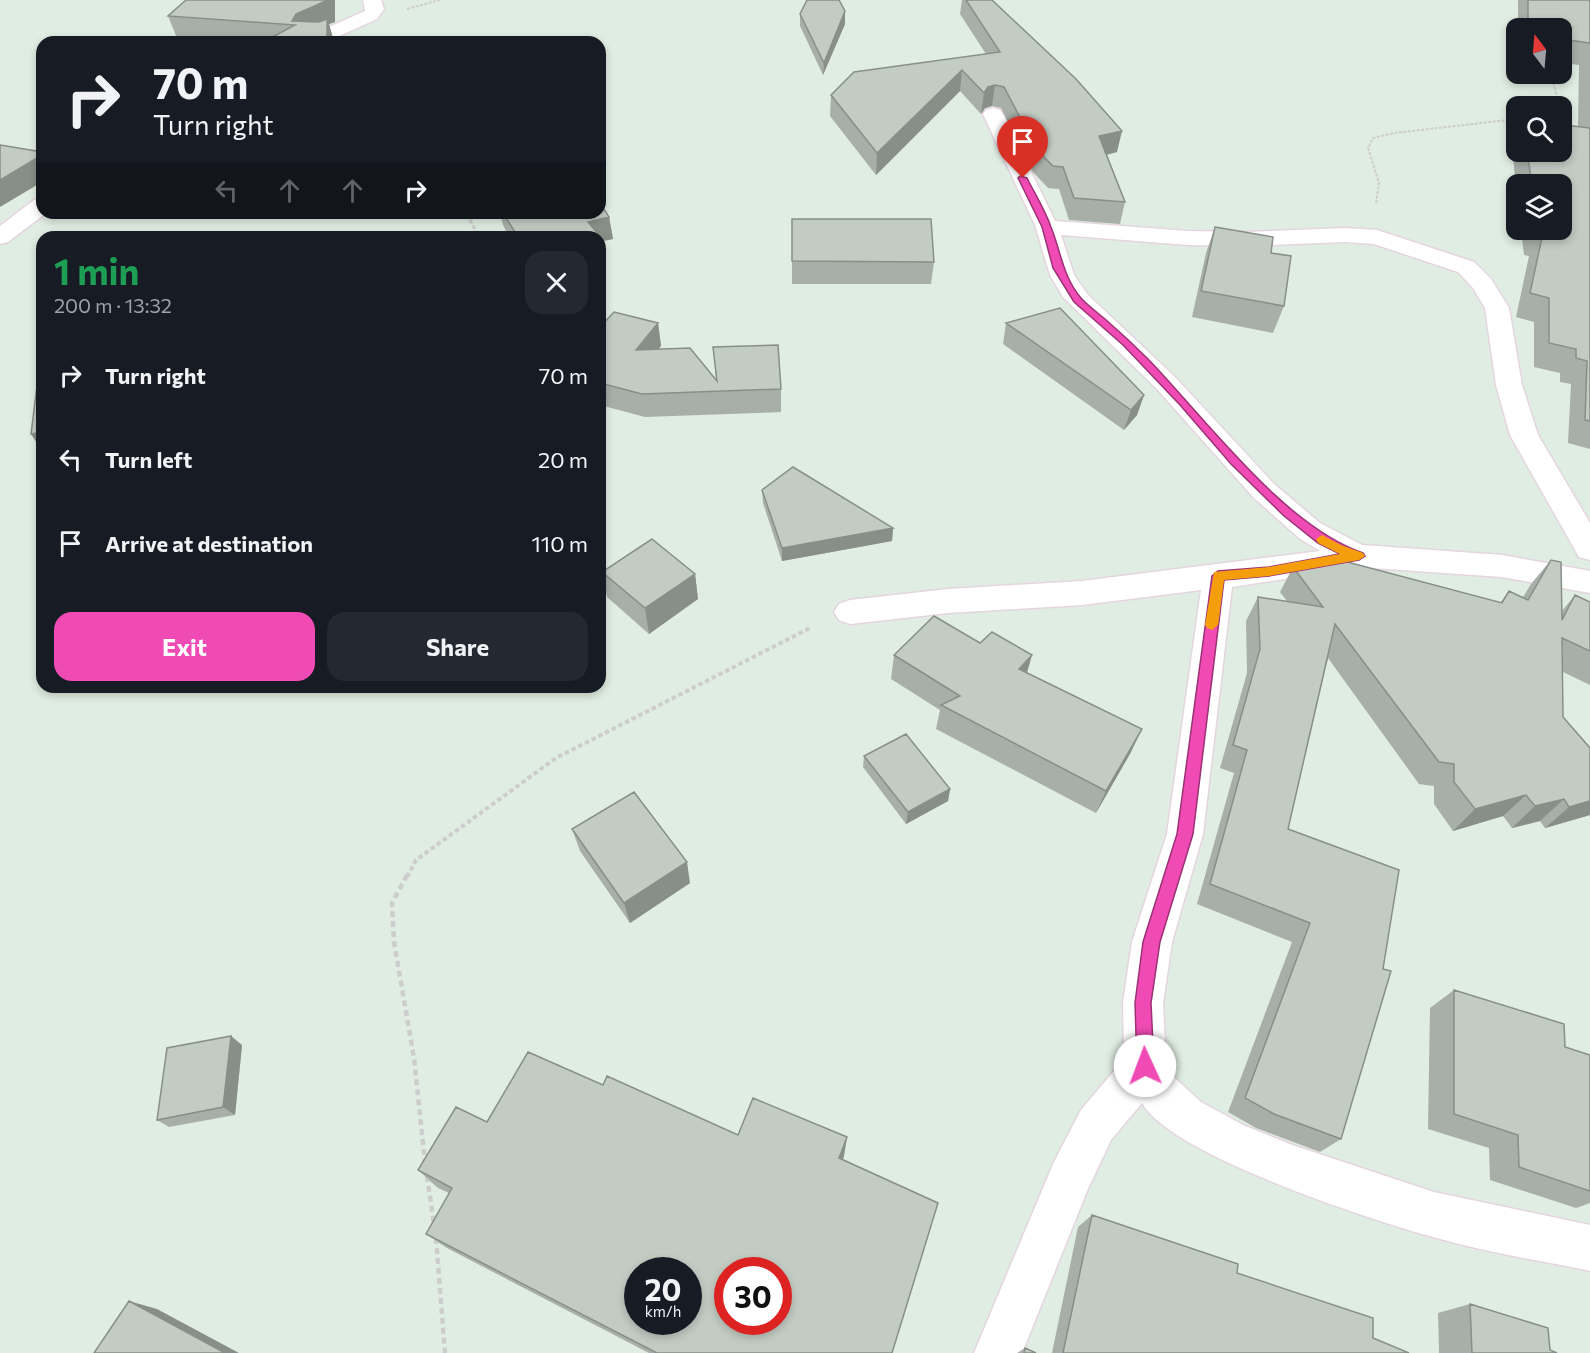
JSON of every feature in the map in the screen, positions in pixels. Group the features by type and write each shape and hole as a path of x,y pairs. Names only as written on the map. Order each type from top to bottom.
{"street":[{"path":"324,36 371,15 375,9 372,0"},
{"path":"993,114 1047,227 1058,268 1077,300 1126,343 1184,403 1235,461 1289,513 1329,544 1359,556"},
{"path":"0,237 36,210"},
{"path":"1047,227 1211,238 1345,235 1377,237 1423,250 1466,267 1483,284 1497,308 1509,385 1524,435 1590,549"},
{"path":"850,612 948,601 1082,593 1269,571 1359,556 1502,566 1590,582"},
{"path":"1218,576 1185,834 1152,942 1143,1003 1145,1066 1160,1093 1186,1117 1228,1140 1293,1168 1434,1215 1590,1248"},
{"path":"998,1353 1070,1178 1096,1125 1145,1066"}],"path":[{"path":"1345,235 1370,216 1378,199 1378,178 1368,148 1372,138 1394,133 1506,120"},
{"path":"445,1353 436,1238 414,1058 394,942 392,903 416,860 556,758 798,633 850,612"}],"building":[{"path":"186,0 328,0 296,14 292,21 319,22 327,19 327,36 274,36 295,25 168,16"},
{"path":"807,0 839,0 845,11 824,63 800,14"},
{"path":"966,0 992,0 1076,79 1122,131 1099,136 1125,202 1074,198 1063,167 1053,166 1037,150 1004,87 995,85 988,87 984,93 962,70 877,153 831,95 854,72 1000,52"},
{"path":"1528,0 1590,0 1590,43 1572,40 1572,18 1528,18"},
{"path":"1572,126 1590,128 1590,421 1585,420 1587,361 1576,358 1576,349 1549,343 1549,298 1530,293 1541,240 1572,240 1572,174 1530,174 1529,162 1572,162"},
{"path":"0,145 36,151 36,159 0,180"},
{"path":"507,219 601,219 588,222 596,231 514,231"},
{"path":"792,219 931,219 934,262 792,261"},
{"path":"1215,227 1273,237 1271,253 1291,256 1284,306 1201,291"},
{"path":"1060,308 1144,395 1131,410 1006,323"},
{"path":"614,312 658,323 636,350 690,348 717,381 713,347 778,345 781,389 642,394 606,385 606,321"},
{"path":"36,394 36,433 31,434"},
{"path":"793,467 893,528 782,548 762,490"},
{"path":"652,539 695,574 645,608 606,575 606,569"},
{"path":"1336,559 1502,603 1509,591 1528,600 1551,560 1561,562 1562,620 1575,595 1590,602 1590,651 1562,638 1563,717 1590,748 1590,801 1569,807 1564,799 1535,806 1526,795 1475,809 1454,782 1454,764 1439,762 1335,624 1288,829 1399,870 1383,969 1391,971 1341,1139 1274,1114 1245,1098 1310,923 1210,884 1247,750 1233,745 1260,649 1258,597 1323,607 1293,567"},
{"path":"934,616 980,643 992,632 1032,655 1019,669 1142,729 1106,791 941,705 960,696 894,655"},
{"path":"906,734 950,789 908,812 864,756"},
{"path":"634,792 687,862 624,903 572,829"},
{"path":"1454,990 1564,1024 1565,1047 1590,1055 1590,1191 1519,1167 1518,1135 1454,1114"},
{"path":"231,1036 223,1107 157,1120 167,1048"},
{"path":"528,1052 603,1085 607,1076 738,1135 753,1098 847,1137 839,1158 938,1203 892,1353 657,1353 426,1234 452,1188 418,1170 456,1107 487,1122"},
{"path":"1092,1215 1238,1264 1237,1273 1373,1318 1373,1338 1409,1353 1063,1353"},
{"path":"129,1301 225,1353 94,1353"},
{"path":"1470,1304 1548,1328 1550,1350 1557,1353 1472,1353"},
{"path":"1025,1348 1036,1353 1024,1353"}],"slow traffic":[{"path":"1212,625 1218,576 1269,571 1359,556 1337,548 1322,539"}],"route":[{"path":"1023,178 1047,227 1058,268 1077,300 1126,343 1184,403 1235,461 1289,513 1322,540 1359,556 1269,571 1218,576 1185,834 1152,942 1143,1003 1145,1066"}]}
